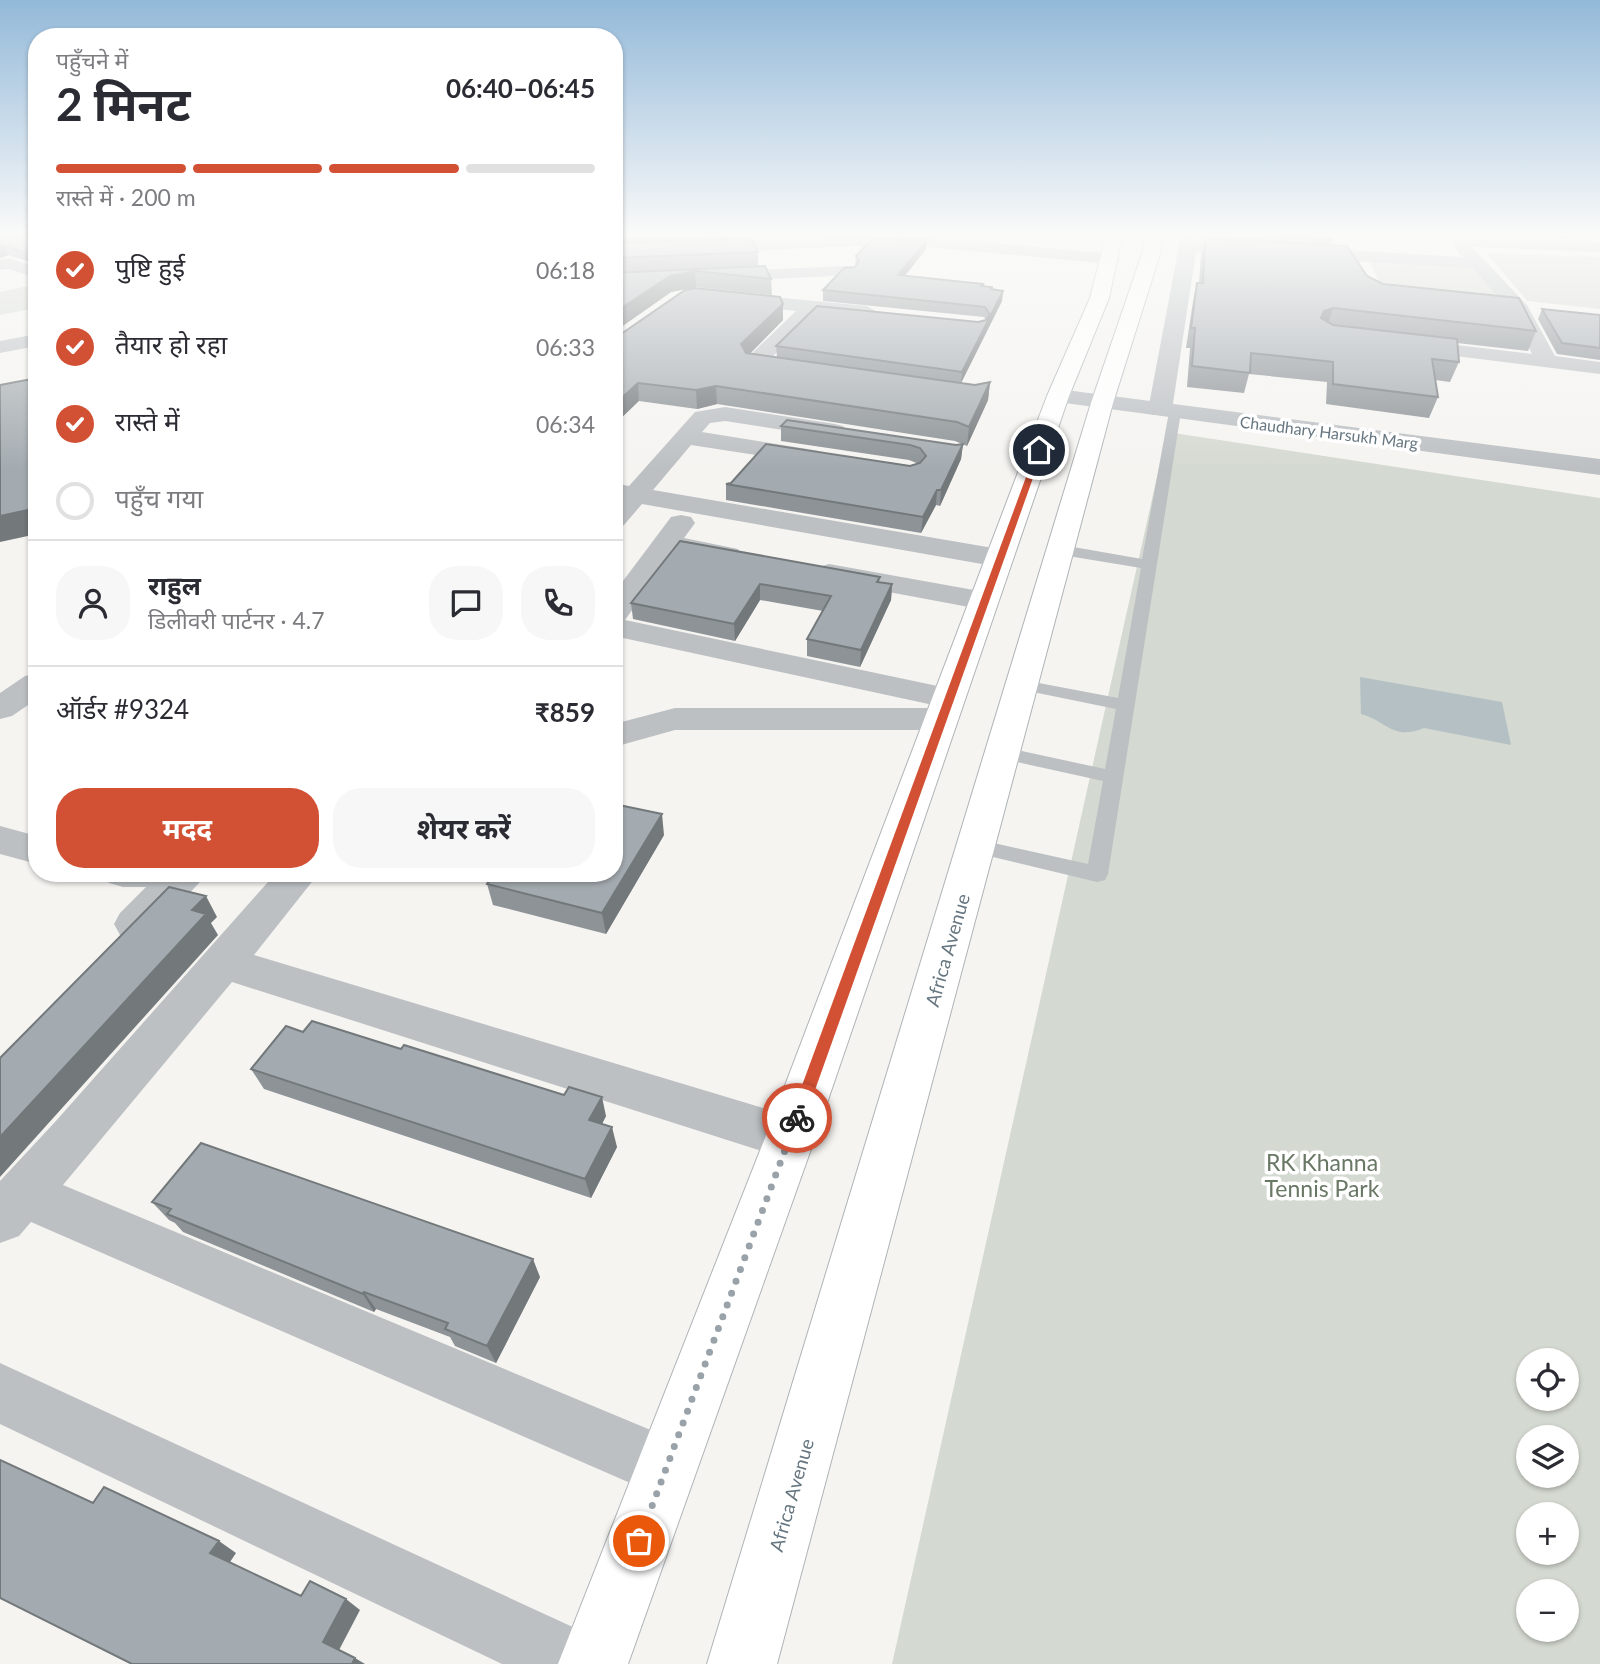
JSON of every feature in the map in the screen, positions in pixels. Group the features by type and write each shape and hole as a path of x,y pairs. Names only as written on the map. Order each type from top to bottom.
{"main road":[{"path":"593,1664 790,1138 1090,314"},
{"name":"Africa Avenue","path":"742,1664 1104,396 1131,314"},
{"path":"1031,472 1020,453 1044,385 1057,355 1068,346 1080,343"}],"street":[{"path":"804,314 755,361 757,365 812,373"},
{"path":"1165,407 1171,314"},
{"path":"1522,314 1547,362"},
{"path":"0,331 28,326"},
{"path":"0,347 28,342"},
{"path":"773,342 801,346"},
{"path":"1390,343 1600,368"},
{"name":"Chaudhary Harsukh Marg","path":"1060,391 1600,467"},
{"name":"Chaudhary Harsukh Marg","path":"1165,407 1600,454"},
{"path":"625,493 703,417 717,414 859,435"},
{"path":"685,437 843,461"},
{"path":"625,493 999,558"},
{"path":"623,602 693,505"},
{"path":"667,543 760,560"},
{"path":"799,568 985,601"},
{"path":"623,629 944,709"},
{"path":"623,733 675,719 944,709"},
{"path":"0,839 28,847"},
{"path":"107,952 176,882"},
{"path":"291,882 12,1205 667,1468"},
{"path":"223,962 790,1138"},
{"path":"0,1394 577,1664"}],"lane":[{"path":"976,846 1097,874 1149,565 1165,407"},
{"path":"1062,550 1149,565"},
{"path":"1023,685 1125,705"},
{"path":"1003,753 1113,777"}],"green space":[{"name":"RK Khanna Tennis Park","path":"1167,432 1600,498 1600,1664 892,1664"}],"shaded area":[{"path":"1360,677 1502,702 1511,745 1424,728 1397,731 1361,714"}],"building":[{"path":"651,314 773,314 741,344 746,353 975,385 990,382 969,427 957,422 716,386 696,390 638,383 623,397 623,333"},
{"path":"809,314 894,314 978,322 986,320 990,315 962,372 776,346"},
{"path":"1193,314 1323,314 1321,318 1333,325 1457,339 1459,362 1432,359 1438,397 1333,384 1333,362 1251,353 1250,373 1192,366 1195,328 1191,328"},
{"path":"1383,314 1527,314 1536,331"},
{"path":"1545,314 1600,315 1600,348 1562,343"},
{"path":"28,380 28,510 0,516 0,385"},
{"path":"787,420 963,444 941,490 937,490 923,517 726,484 731,483 766,444 910,466 920,463 926,456 920,448 910,445 781,426"},
{"path":"680,541 880,577 877,582 892,584 861,650 807,639 831,596 760,584 734,624 631,603"},
{"path":"623,806 662,814 623,878"},
{"path":"488,882 621,882 602,913 487,884"},
{"path":"169,887 206,896 192,910 206,914 0,1137 0,1058"},
{"path":"312,1021 401,1049 404,1045 564,1095 569,1087 602,1097 589,1120 612,1127 585,1179 251,1069 286,1026 303,1032"},
{"path":"201,1143 533,1259 487,1346 445,1329 448,1323 364,1292 363,1294 167,1214 171,1209 152,1202"},
{"path":"0,1460 93,1503 104,1487 219,1541 210,1553 301,1596 310,1581 346,1599 323,1642 355,1658 352,1664 132,1664 0,1598"}],"way so far":[{"path":"639,1541 797,1118"}],"route":[{"path":"797,1118 1039,450"}]}
